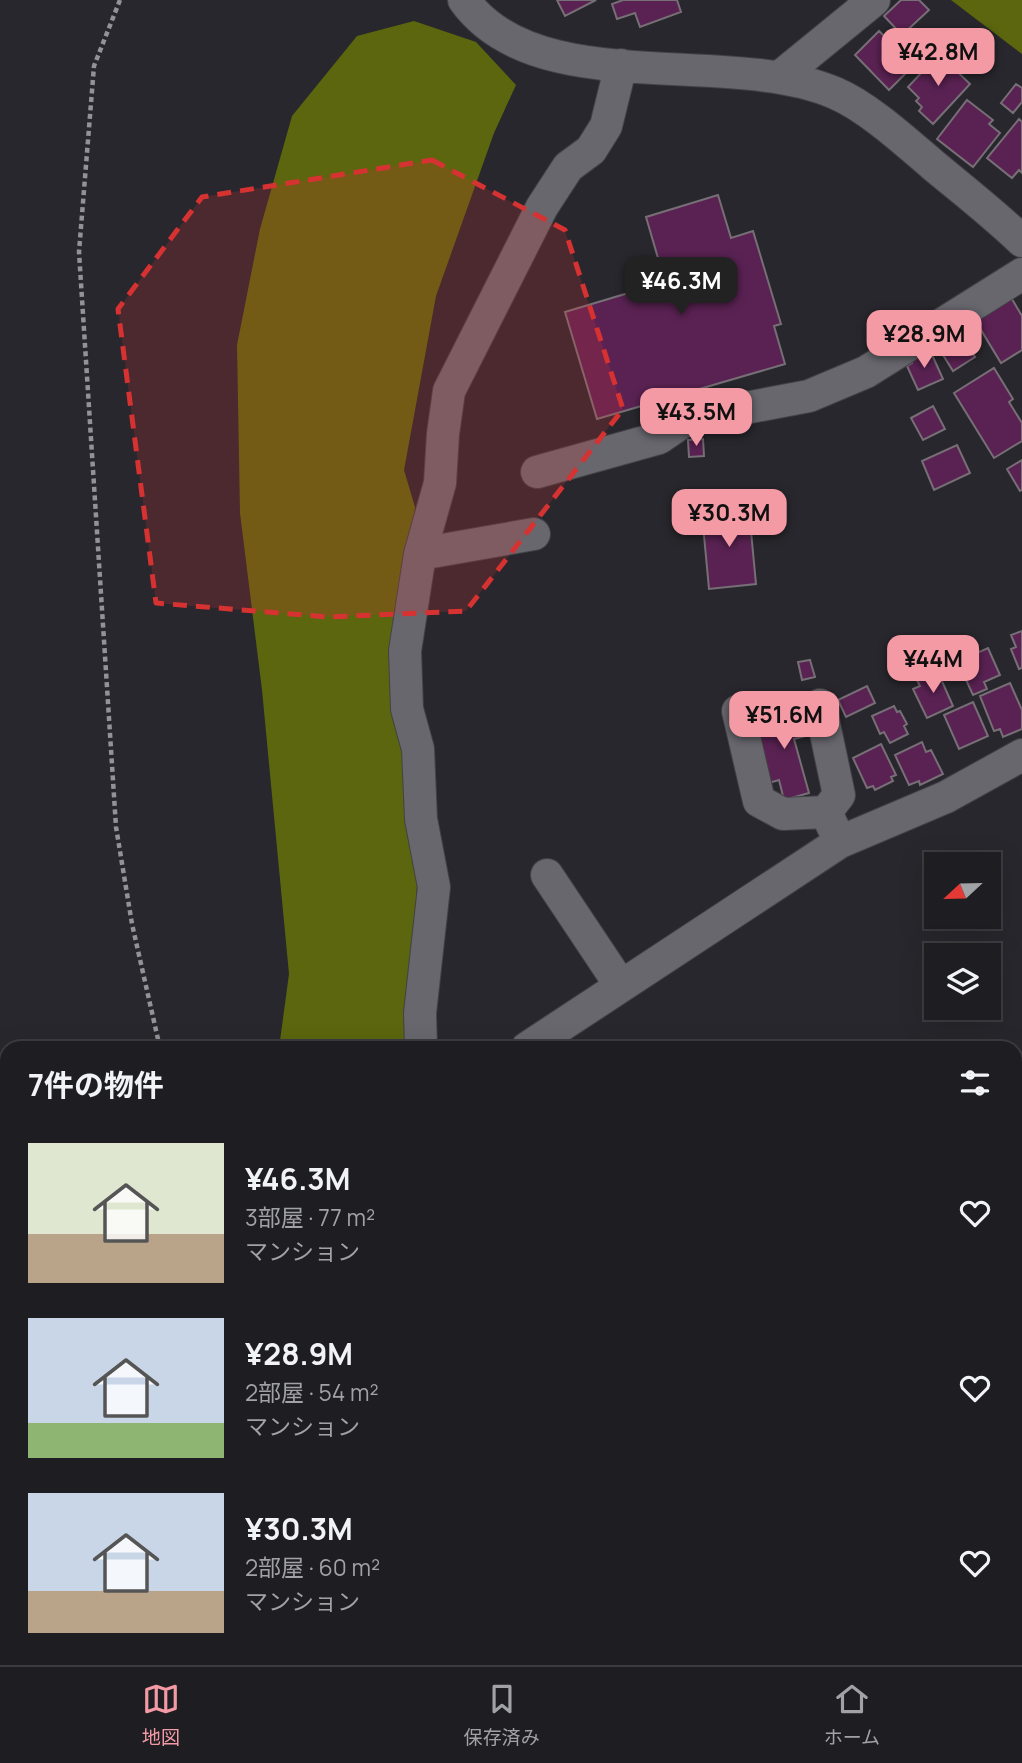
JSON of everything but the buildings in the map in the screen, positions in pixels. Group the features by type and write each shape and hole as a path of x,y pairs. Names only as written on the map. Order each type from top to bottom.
{"street":[{"path":"464,0 472,11 505,36 532,50 558,57 621,65 781,76 836,93 887,126 1022,241"},
{"path":"781,76 874,0"},
{"path":"421,1041 420,1013 434,887 421,819 418,749 407,709 405,651 420,554 440,483 449,391 542,207 568,167 591,150 606,126 621,65"},
{"path":"537,472 659,438 687,419 809,396 866,372 1022,274"},
{"path":"420,554 534,534"},
{"path":"738,711 759,801 783,814 826,812 839,795 820,705"},
{"path":"538,1041 840,842 946,797 1022,755"},
{"path":"826,812 840,842"},
{"path":"547,875 621,986"}],"path":[{"path":"120,0 94,66 79,252 116,827 132,924 158,1041"}],"highlighted area":[{"path":"432,160 565,230 623,409 466,611 328,617 156,603 118,309 202,197"}],"green space":[{"path":"951,0 1022,0 1022,54"},
{"path":"414,21 476,42 516,85 494,133 436,296 404,470 415,507 394,673 418,873 409,1041 280,1041 289,974 262,690 240,513 237,345 260,229 292,116 357,36"}]}
